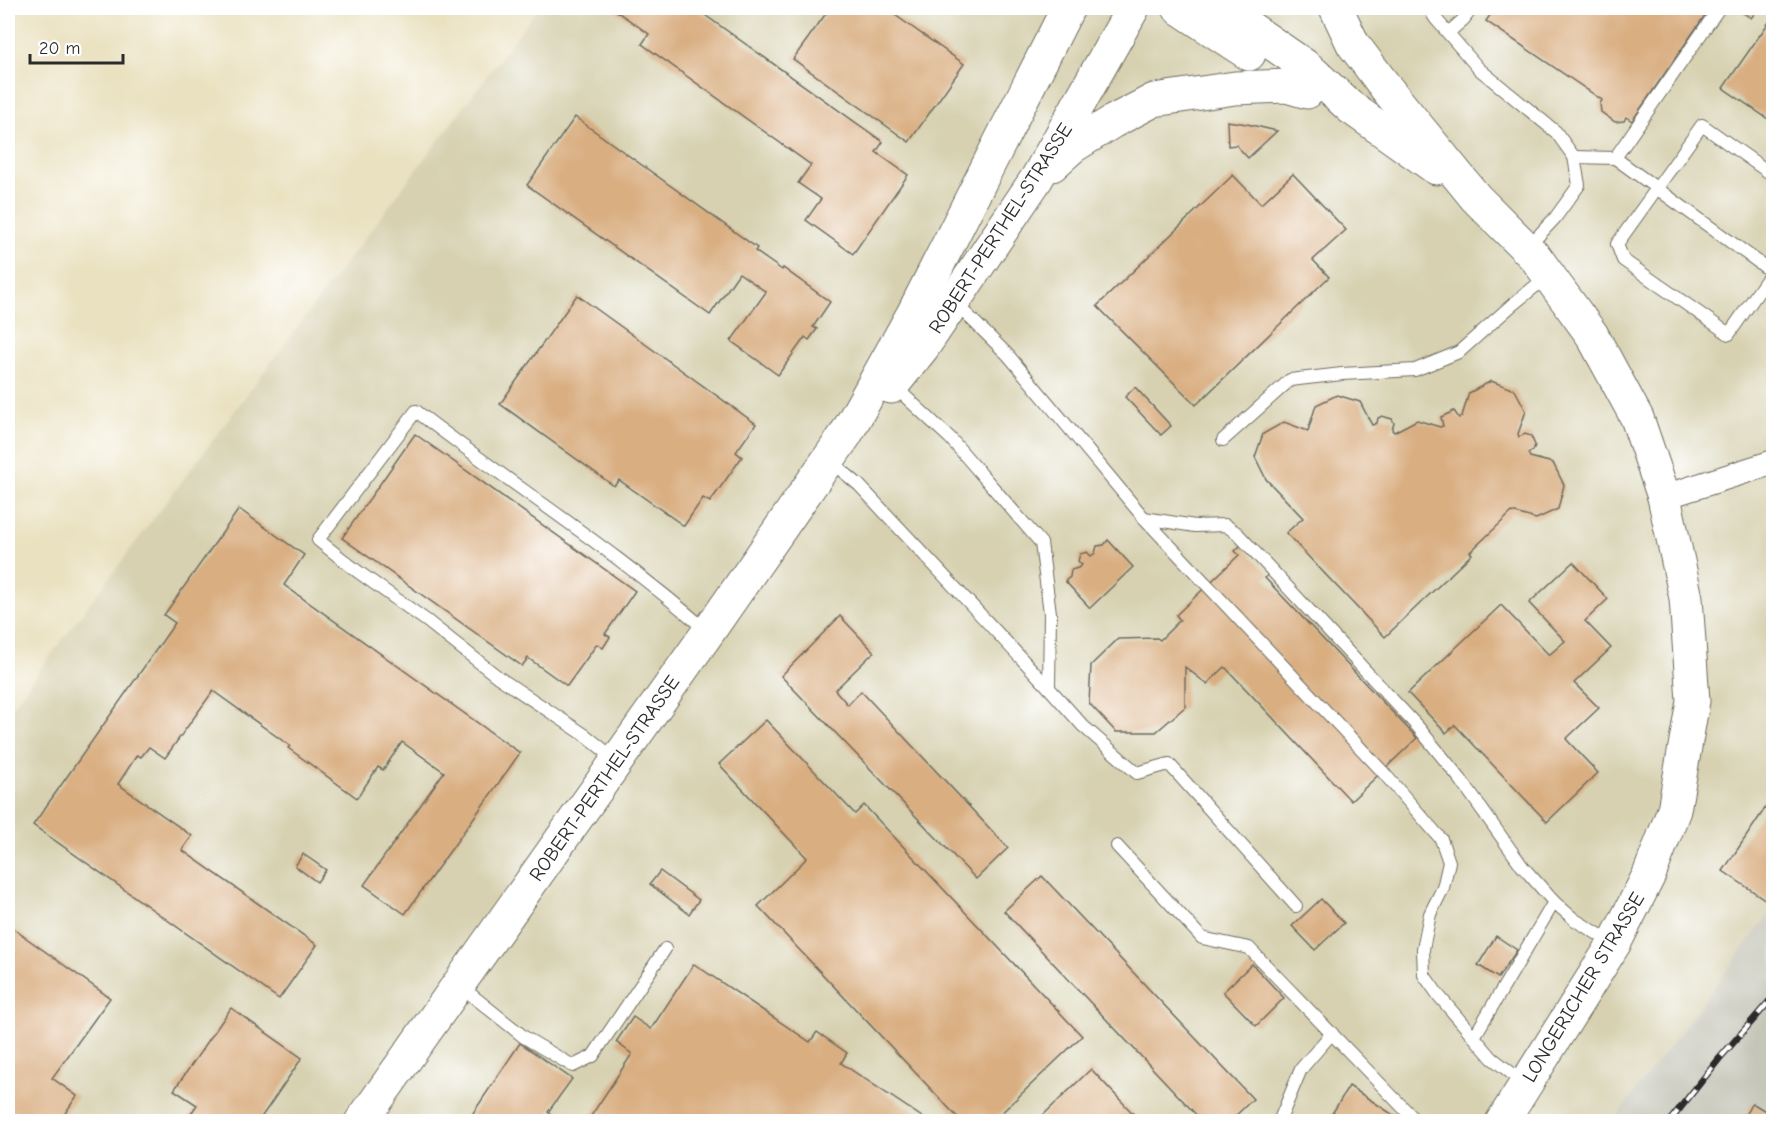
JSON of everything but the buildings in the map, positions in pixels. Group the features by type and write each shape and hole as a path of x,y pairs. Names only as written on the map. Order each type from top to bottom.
{"street":[{"path":"1062,18 1082,8"},
{"name":"ROBERT-PERTHEL-STRASSE","path":"838,447 923,347 1037,178 1133,8"},
{"name":"LONGERICHER STRASSE","path":"1179,8 1307,92"},
{"name":"LONGERICHER STRASSE","path":"1221,8 1308,68 1350,108 1418,154 1476,198"},
{"name":"LONGERICHER STRASSE","path":"1336,8 1353,44 1387,89 1476,198 1527,248 1592,335 1637,418 1664,498 1686,598 1693,701 1674,810 1649,875 1614,944 1502,1122"},
{"name":"ROBERT-PERTHEL-STRASSE","path":"361,1122 838,447 914,312 1062,18"},
{"name":"LONGERICHER STRASSE","path":"1037,178 1072,147 1154,100 1235,88 1286,86 1350,108"},
{"path":"1664,498 1773,462"}],"lane":[{"path":"1429,8 1479,69 1556,132 1574,157 1579,185 1555,218 1527,248"},
{"path":"1448,33 1464,19 1472,8"},
{"path":"1615,158 1719,8"},
{"path":"1574,157 1615,158 1657,188 1773,271 1729,334 1623,260 1617,244 1657,188 1702,125 1773,176"},
{"path":"1223,440 1290,380 1415,370 1459,352 1549,275"},
{"path":"954,301 1008,355 1144,518 1383,771 1441,839 1449,862 1443,888 1430,914 1423,949 1424,975 1492,1058 1526,1084"},
{"path":"893,385 950,438 1041,543 1050,613 1049,688"},
{"path":"617,761 585,735 498,677 427,621 357,572 318,540 416,411 644,578 709,632"},
{"path":"838,447 859,485 1083,726 1137,773 1169,764 1296,906"},
{"path":"1144,518 1195,526 1225,525 1237,533 1418,727 1461,780 1522,866 1554,902 1575,920 1614,944"},
{"path":"1117,846 1202,938 1249,948 1417,1122"},
{"path":"1474,1036 1554,902"},
{"path":"458,984 524,1037 573,1066 593,1056 665,949"},
{"path":"1279,1122 1301,1068 1332,1033"}],"shaded area":[{"path":"538,8 1773,8 1773,909 1613,1121 8,1121 8,712"},
{"path":"1773,909 1773,1121 1613,1121"}],"railway":[{"path":"1669,1122 1719,1059 1774,996"}]}
